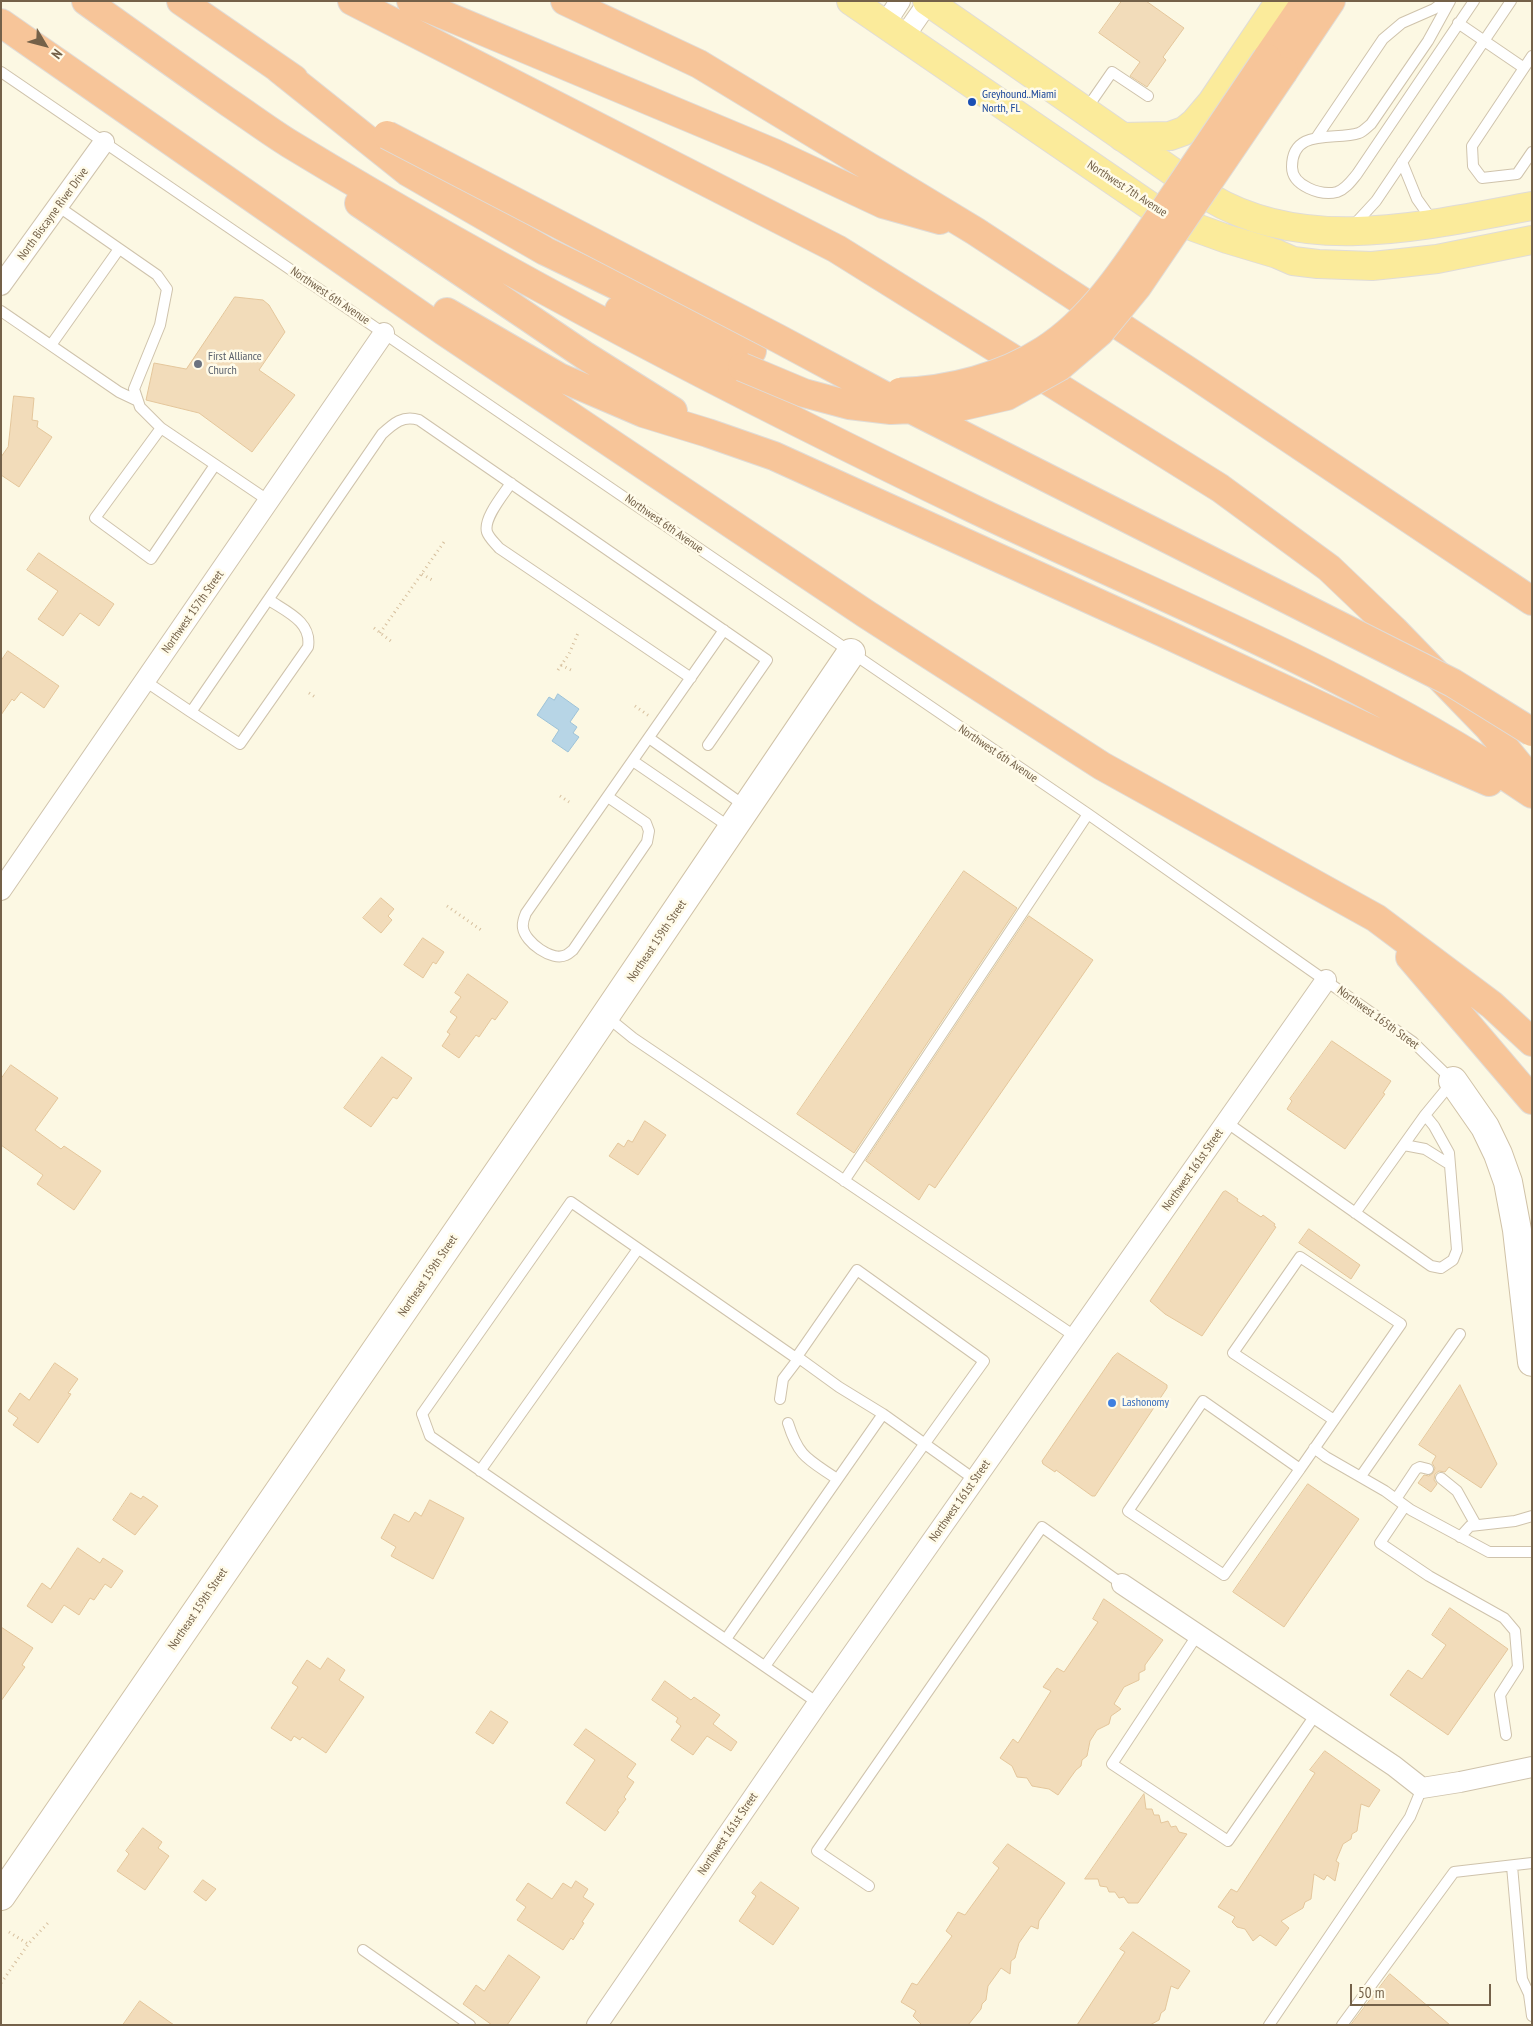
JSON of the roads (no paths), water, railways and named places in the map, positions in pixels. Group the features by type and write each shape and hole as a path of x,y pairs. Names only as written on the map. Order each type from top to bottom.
{"highway":[{"path":"68,1 273,146 584,355 708,433"},
{"path":"86,1 287,142 420,220 742,369 846,394 944,388 999,373 1044,350 1084,318 1124,268 1276,65 1331,1"},
{"path":"180,1 279,69 387,135 898,403 1453,683 1532,732"},
{"path":"352,1 837,249 1220,488 1329,568 1394,630 1488,727 1532,781"},
{"path":"412,1 774,153 884,204 975,231"},
{"path":"565,1 699,64 975,231 1532,601"},
{"path":"1276,65 1306,1"},
{"path":"1,23 453,337 866,614 1102,766 1376,918 1492,1005 1532,1042"},
{"path":"279,69 408,172 545,251 979,511 1336,678 1417,722 1532,794"},
{"path":"115,102 150,113 317,230 467,325 559,377 643,413 708,433 792,465 1164,632 1411,748 1532,800"},
{"path":"1376,918 1532,1100"}],"main road":[{"name":"Northwest 7th Avenue","path":"851,1 1156,210 1191,226 1227,239 1277,254 1293,262 1345,266 1372,266 1428,260 1532,240"},
{"path":"1122,137 1170,136 1184,131 1195,122 1212,102 1280,1"},
{"path":"928,2 1224,206 1263,221 1311,230 1387,230 1434,223 1529,204"},
{"path":"1227,239 1238,232 1316,250 1328,247 1338,241 1348,231"}],"street":[{"path":"894,31 900,1"},
{"path":"894,31 928,2"},
{"name":"North Biscayne River Drive","path":"1,285 104,142"},
{"name":"Northwest 157th Street","path":"1,890 270,502 384,333"},
{"name":"Northeast 159th Street","path":"1,1896 606,1015 851,653"},
{"name":"Northwest 161st Street","path":"597,2025 818,1703 1326,980"},
{"name":"Northwest 165th Street","path":"1453,1081 1485,1128 1498,1154 1508,1182 1517,1230 1532,1362"},
{"path":"1122,1584 1394,1766 1422,1788 1532,1767"}],"lane":[{"path":"1316,138 1383,39 1402,23 1434,9 1445,1"},
{"path":"1450,1 1428,41 1371,124 1356,134 1316,138 1301,143 1293,156 1292,169 1295,179 1307,187 1321,192 1337,192 1347,186 1474,1"},
{"path":"1348,231 1376,201 1511,1"},
{"path":"1458,23 1524,68"},
{"path":"1532,56 1472,146 1473,166 1482,178 1517,174 1532,152"},
{"name":"Northwest 6th Avenue","path":"1,72 1088,814 1326,980"},
{"path":"1085,112 1112,72 1148,96"},
{"path":"1402,162 1416,199 1434,223"},
{"path":"59,207 157,275 167,289 160,325 134,389 140,407 161,428 270,502"},
{"path":"51,345 119,249"},
{"path":"1,311 119,392 138,401"},
{"path":"191,712 270,600 382,434 402,419 410,417 419,420 767,660 708,745"},
{"path":"161,428 95,518 151,559 215,465"},
{"path":"511,483 486,523 487,532 492,541 499,548 691,678"},
{"path":"145,681 240,744 306,652 309,641 305,626 270,600"},
{"path":"608,797 646,824 649,831 647,842 572,950 566,956 549,954 531,943 526,936 523,921 526,913 724,630"},
{"path":"649,738 740,819"},
{"path":"633,761 740,819"},
{"path":"844,1180 1088,814"},
{"name":"Northwest 165th Street","path":"1326,980 1413,1042 1453,1081"},
{"path":"606,1015 633,1038 1076,1337"},
{"path":"1355,1213 1425,1115 1453,1081"},
{"path":"1226,1122 1431,1266 1441,1268 1454,1260 1457,1250 1449,1154 1434,1126 1425,1115"},
{"path":"1404,1145 1425,1149 1449,1164"},
{"path":"765,1666 984,1361 857,1270 796,1358 571,1202 422,1414 430,1436 818,1703"},
{"path":"480,1470 638,1249"},
{"path":"1300,1469 1203,1401 1128,1510 1224,1575 1300,1469 1401,1324 1300,1257 1233,1353 1334,1420"},
{"path":"1361,1476 1460,1334"},
{"path":"780,1398 783,1379 799,1358 839,1387 883,1414 974,1480"},
{"path":"726,1639 883,1414"},
{"path":"788,1422 794,1442 802,1455 836,1479"},
{"path":"1314,1448 1406,1506 1489,1552 1532,1552"},
{"path":"1396,1499 1416,1468 1428,1469"},
{"path":"1441,1478 1457,1491 1476,1525"},
{"path":"1406,1506 1380,1543 1429,1576 1504,1618 1515,1631 1518,1668 1500,1695 1506,1735"},
{"path":"1460,1537 1470,1526 1532,1516"},
{"path":"869,1886 817,1850 1042,1526 1122,1584"},
{"path":"1198,1634 1112,1764 1119,1769 1228,1842 1316,1714"},
{"path":"1270,2025 1410,1817 1422,1788"},
{"path":"1342,2025 1454,1872 1532,1863"},
{"path":"1512,1866 1522,1979 1529,1994 1532,2016"},
{"path":"364,1950 470,2025"}],"water":[{"path":"558,694 579,709 570,722 577,727 573,733 579,737 568,752 552,741 559,730 537,715 549,697 554,700"}],"place":[{"name":"Greyhound..Miami North, FL","path":"972,102"},
{"name":"First Alliance Church","path":"198,364"},
{"name":"Lashonomy","path":"1112,1403"}]}
